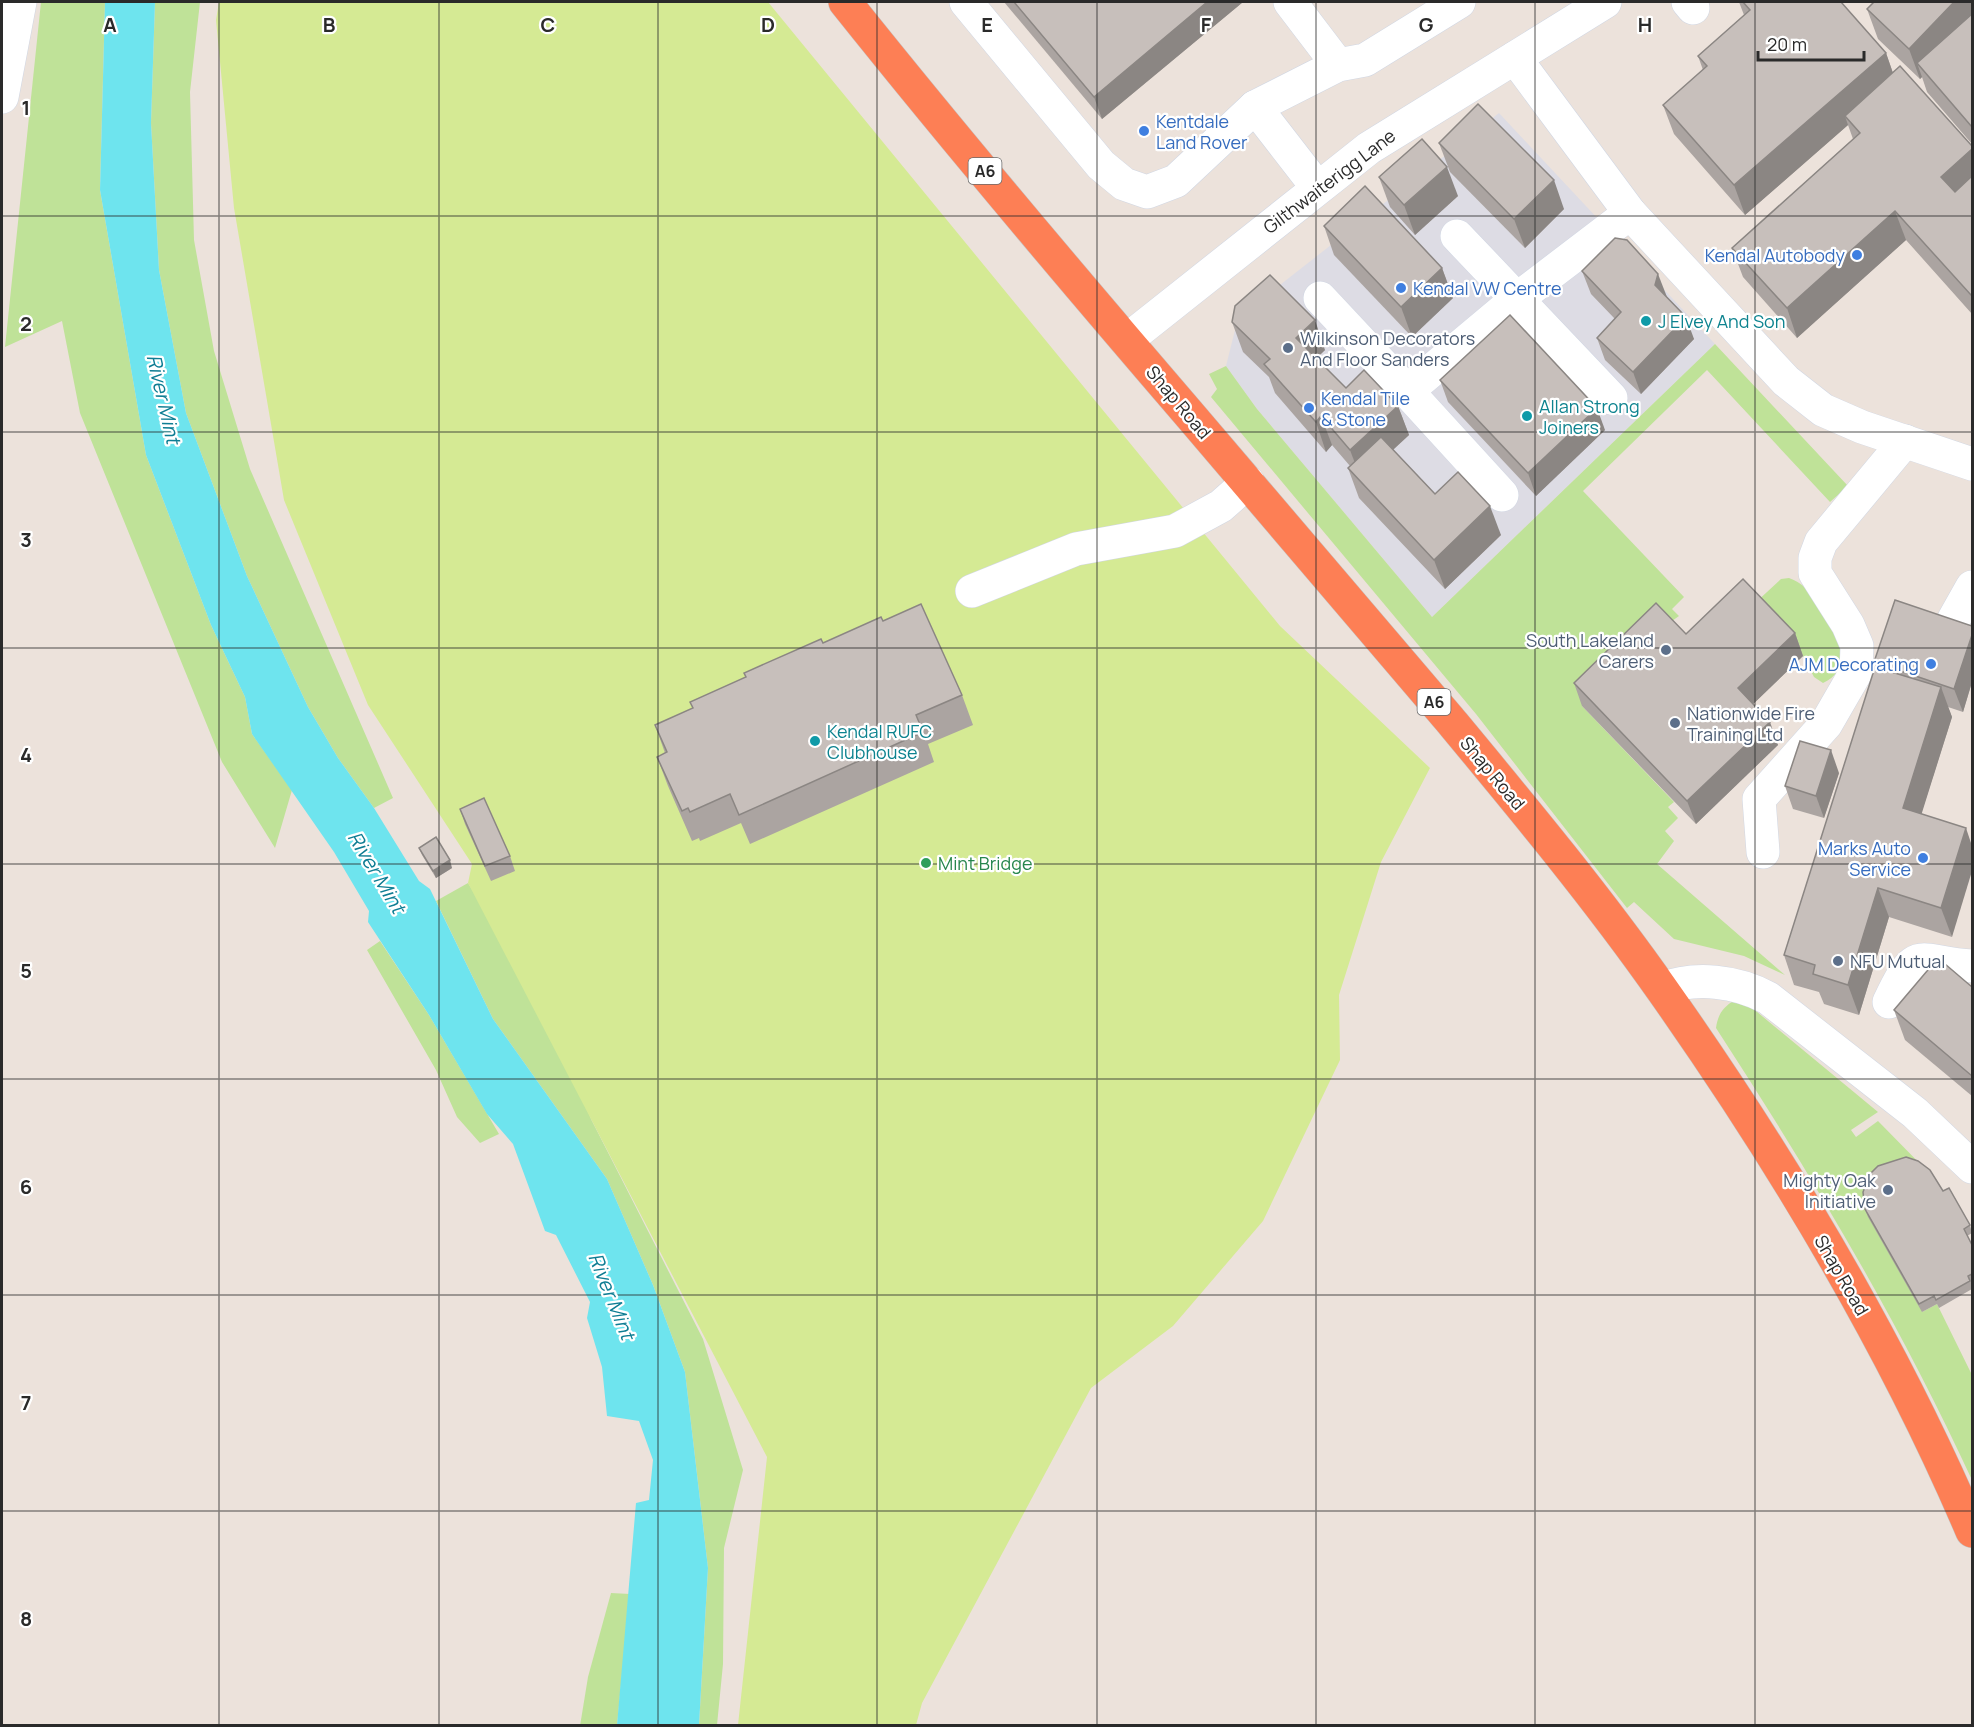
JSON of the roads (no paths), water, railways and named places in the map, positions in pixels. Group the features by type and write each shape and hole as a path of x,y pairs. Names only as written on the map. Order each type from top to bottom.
{"highway":[{"name":"Shap Road","path":"845,2 1126,340 1520,804 1662,989 1768,1149 1837,1263 1900,1379 1972,1531"}],"street":[{"path":"2,97 20,2"},
{"path":"966,2 1101,165 1124,184 1147,192 1176,181 1255,107 1338,65 1365,60 1459,2"},
{"path":"1290,2 1338,65"},
{"name":"Gilthwaiterigg Lane","path":"1126,340 1369,148 1605,2"},
{"path":"1515,58 1630,213 1786,381 1823,410 1972,464"},
{"path":"1255,107 1317,187"},
{"path":"1407,391 1517,299 1630,213"},
{"path":"1457,236 1611,398"},
{"path":"1320,298 1502,495"},
{"path":"1763,852 1760,799 1826,724 1856,672 1857,646 1848,625 1815,573 1815,558 1821,542 1905,441"},
{"path":"972,591 1076,549 1175,531 1221,506 1248,482"},
{"path":"1954,619 1972,587"},
{"path":"1889,1002 1904,972 1914,961 1928,958 1951,965 1972,966"},
{"path":"1662,989 1680,982 1714,982 1749,988 1768,998 1915,1113 1972,1167"}],"water":[{"name":"River Mint","path":"105,2 155,2 151,123 159,270 186,413 247,576 308,707 338,758 374,808 419,881 430,889 493,1019 607,1179 653,1285 685,1372 708,1568 699,1725 617,1725 636,1503 649,1500 653,1460 639,1421 607,1416 602,1367 587,1318 590,1302 556,1235 545,1231 513,1144 487,1114 429,1015 368,922 369,911 334,852 252,734 245,697 211,625 146,455 100,190"}],"place":[{"name":"Kentdale Land Rover","path":"1144,131"},
{"name":"Kendal Autobody","path":"1857,255"},
{"name":"Kendal VW Centre","path":"1401,288"},
{"name":"J Elvey And Son","path":"1646,321"},
{"name":"Wilkinson Decorators And Floor Sanders","path":"1288,348"},
{"name":"Kendal Tile & Stone","path":"1309,408"},
{"name":"Allan Strong Joiners","path":"1527,416"},
{"name":"South Lakeland Carers","path":"1666,650"},
{"name":"AJM Decorating","path":"1931,664"},
{"name":"Nationwide Fire Training Ltd","path":"1675,723"},
{"name":"Kendal RUFC Clubhouse","path":"815,741"},
{"name":"Marks Auto Service","path":"1923,858"},
{"name":"Mint Bridge","path":"926,863"},
{"name":"NFU Mutual","path":"1838,961"},
{"name":"Mighty Oak Initiative","path":"1888,1190"}]}
